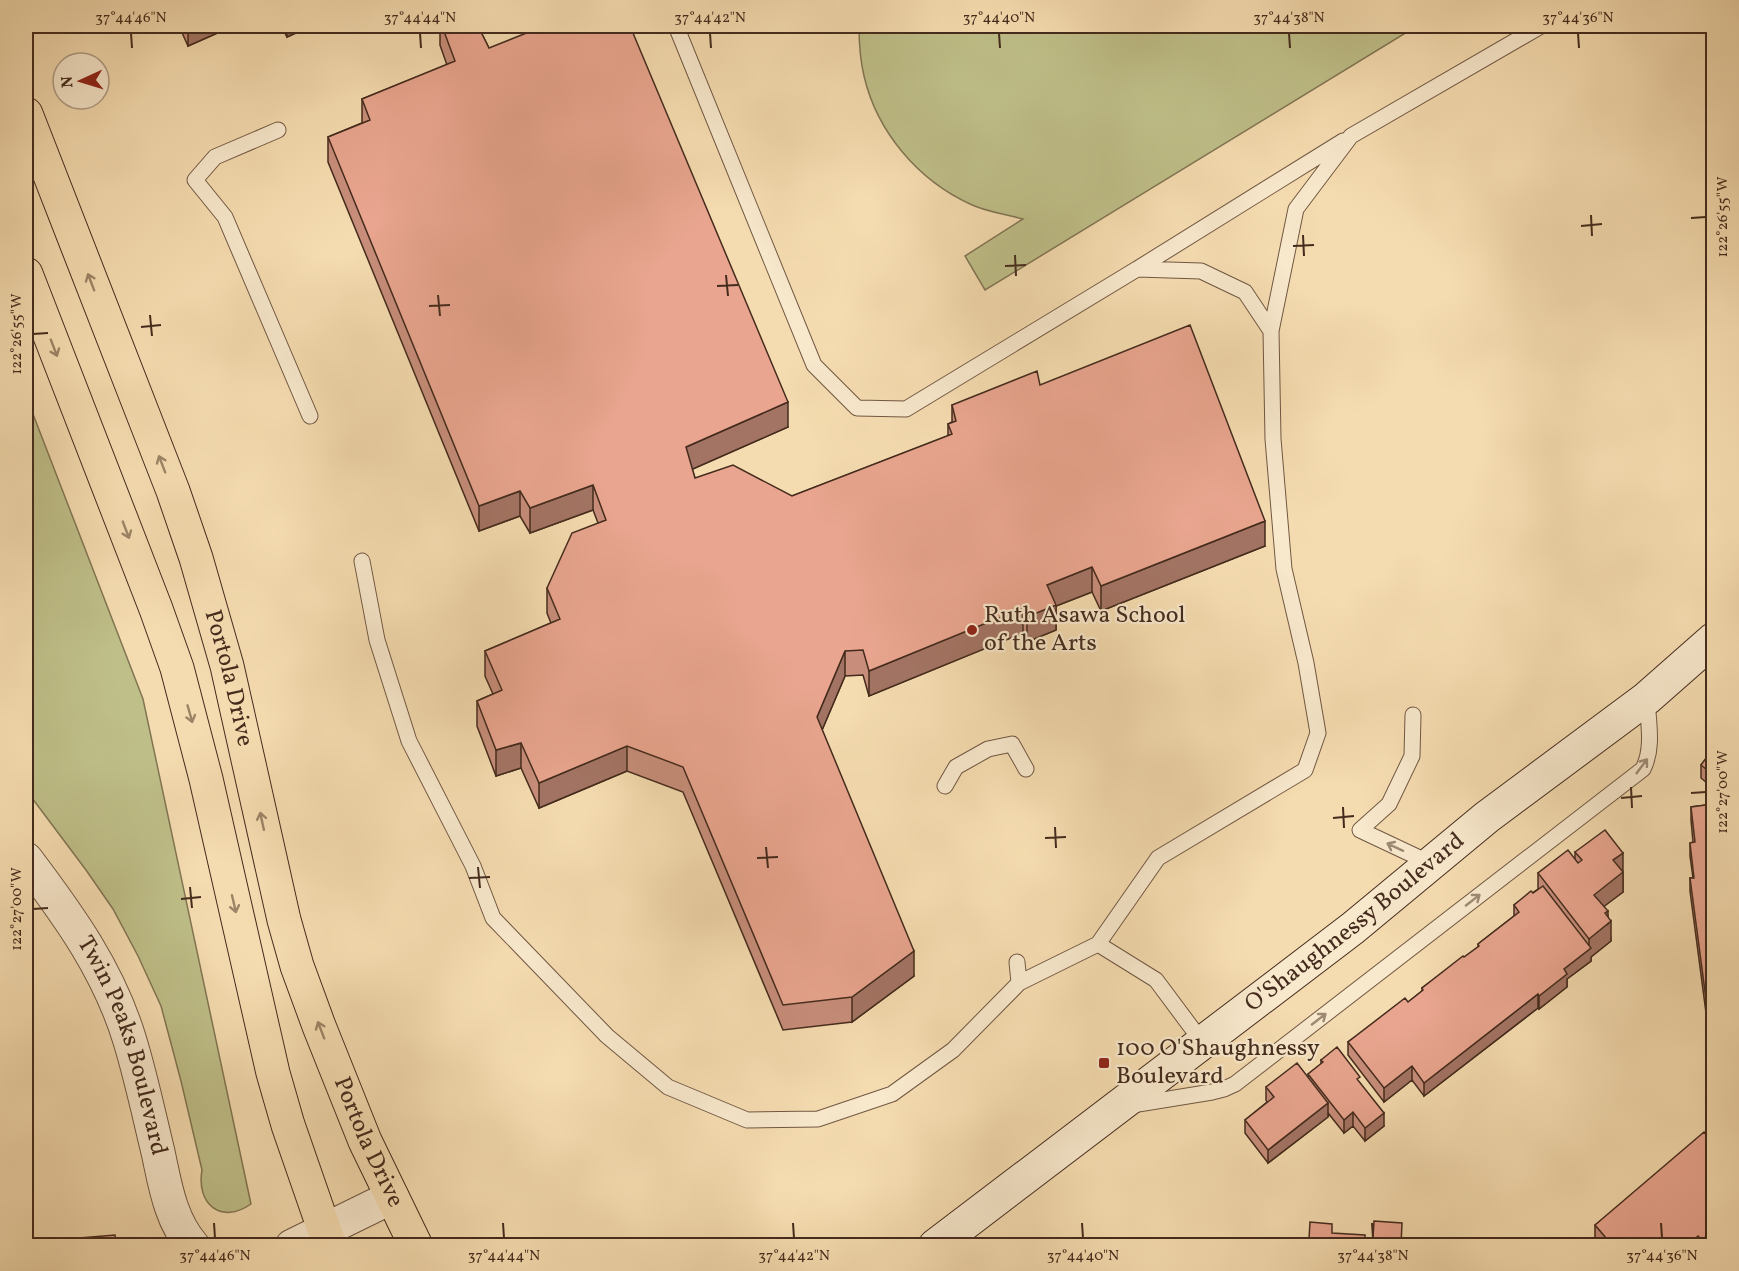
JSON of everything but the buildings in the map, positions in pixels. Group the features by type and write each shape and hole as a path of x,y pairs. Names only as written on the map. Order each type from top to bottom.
{"main road":[{"name":"Portola Drive","path":"26,114 196,558 228,666 284,920 297,966 365,1141 416,1245"},
{"name":"Portola Drive","path":"26,274 177,668 206,779 271,1063 288,1125 328,1238"},
{"name":"O'Shaughnessy Boulevard","path":"935,1245 1353,928 1487,817 1647,698 1713,639"},
{"name":"Twin Peaks Boulevard","path":"26,859 80,933 118,1006 140,1078 174,1215 184,1236 192,1245"},
{"path":"292,1245 328,1238 392,1197"}],"lane":[{"path":"676,26 814,365 857,408 906,409 1352,136 1540,26"},
{"path":"278,130 215,157 195,180 225,217 309,416"},
{"path":"362,561 377,640 409,741 473,866 493,918 607,1036 668,1088 747,1120 818,1119 892,1094 952,1050 1019,983 1098,944 1158,858 1305,770 1318,733 1306,663 1284,569 1273,439 1271,332 1296,209 1352,136"},
{"path":"1137,269 1201,271 1245,292 1271,332"},
{"path":"1117,1107 1212,1092 1235,1084 1624,784 1643,769 1648,760 1650,751 1647,698"},
{"path":"1413,716 1412,756 1389,804 1360,830 1430,863"},
{"path":"945,786 956,767 988,749 1012,744 1026,770"},
{"path":"1098,944 1156,980 1203,1043"},
{"path":"1017,962 1019,983"}],"green space":[{"path":"859,26 1417,26 985,290 965,256 1023,219 983,209 951,194 933,182 902,152 890,135 870,97 864,76"},
{"path":"26,396 143,699 251,1204 240,1210 221,1211 213,1208 207,1201 201,1182 202,1170 161,1006 113,909 26,790"}],"place":[{"name":"Ruth Asawa School of the Arts","path":"972,630"},
{"name":"100 O'Shaughnessy Boulevard","path":"1104,1063"}]}
